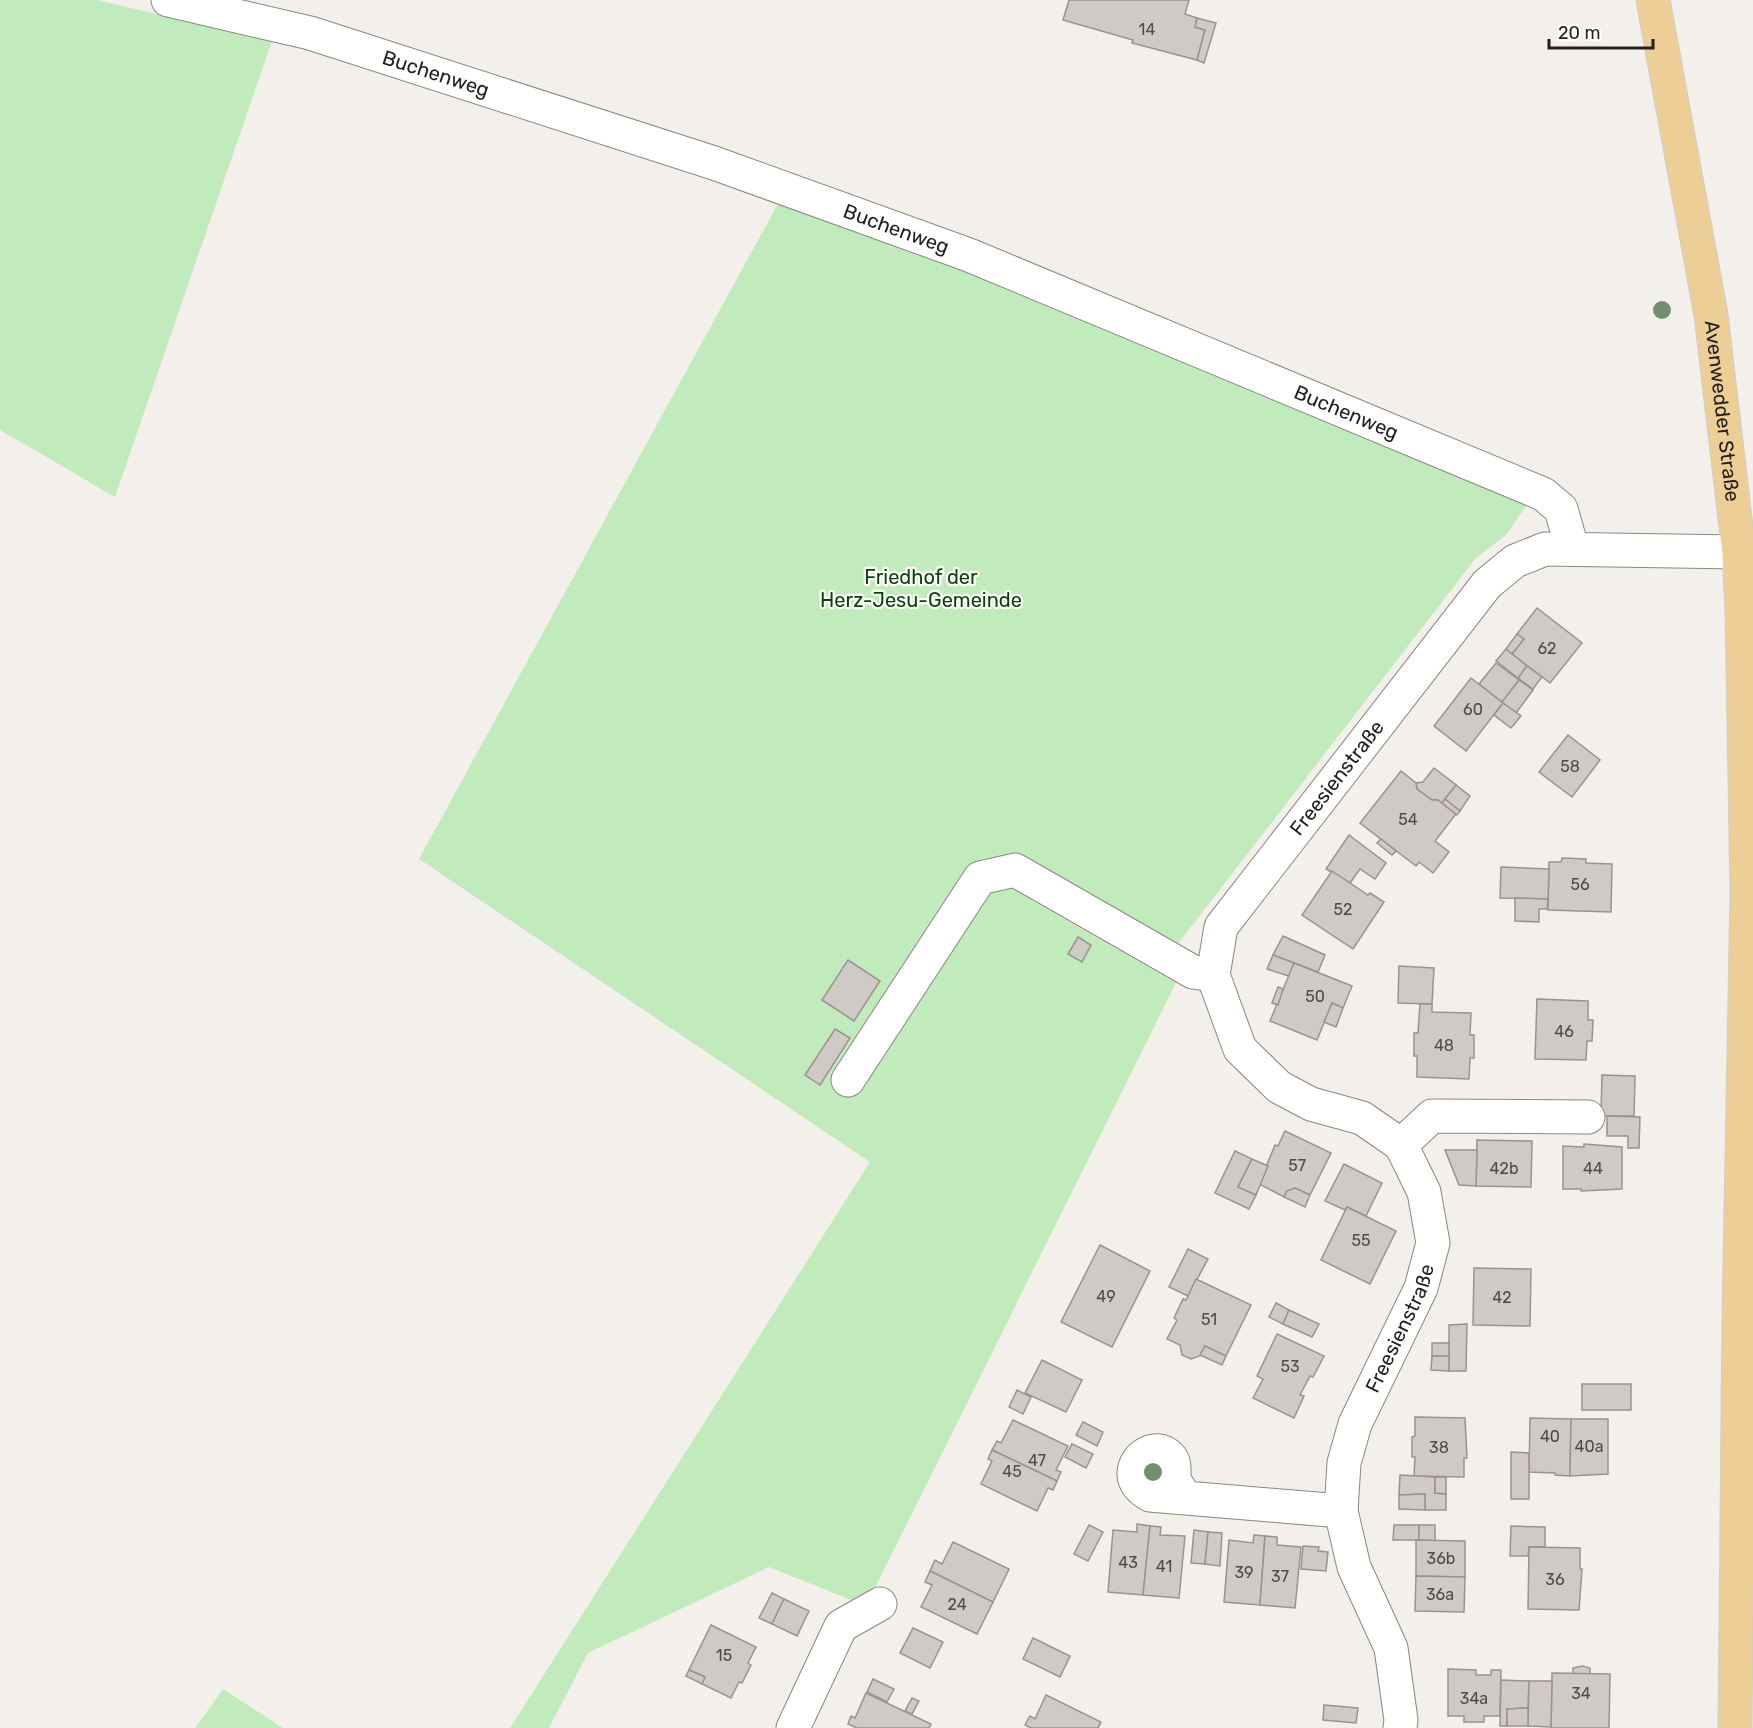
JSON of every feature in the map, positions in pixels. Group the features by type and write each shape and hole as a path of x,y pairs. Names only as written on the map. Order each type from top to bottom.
{"main road":[{"name":"Avenwedder Straße","path":"1653,0 1711,315 1739,552 1744,671 1747,891 1746,1317 1735,1728"}],"street":[{"name":"Buchenweg","path":"168,0 310,33 714,163 969,255 1543,494 1561,508 1572,549"},
{"name":"Freesienstraße","path":"1400,1728 1401,1720 1391,1648 1354,1566 1341,1511 1344,1463 1355,1424 1421,1288 1433,1243 1424,1192 1401,1145 1362,1118 1311,1104 1279,1087 1240,1049 1213,975 1221,927 1487,585 1515,561 1545,549 1739,552"},
{"path":"848,1080 980,878 1015,870 1193,972 1213,975"},
{"path":"1401,1145 1432,1116 1588,1117"},
{"path":"1185,1497 1341,1511"},
{"path":"793,1728 842,1626 880,1604"}],"green space":[{"path":"0,0 97,0 272,41 115,497 0,430"},
{"name":"Friedhof der Herz-Jesu-Gemeinde","path":"780,200 965,269 1526,506 1506,535 1476,558 1177,945 1049,873 1031,900 1176,983 866,1606 769,1567 588,1653 549,1728 510,1728 870,1162 419,859"},
{"path":"223,1689 283,1728 195,1728"}],"building":[{"path":"1069,0 1189,0 1185,14 1197,18 1195,27 1205,30 1197,60 1132,43 1133,40 1063,20"},
{"path":"1197,18 1216,23 1204,63 1197,60 1205,30 1195,27"},
{"path":"1537,608 1582,643 1550,683 1512,654 1524,639 1517,634"},
{"path":"1517,634 1524,639 1512,654 1506,649"},
{"path":"1506,649 1527,666 1518,678 1496,661"},
{"path":"1496,663 1519,680 1502,702 1479,684"},
{"path":"1527,666 1542,677 1533,689 1518,678"},
{"path":"1471,678 1503,703 1466,751 1434,726"},
{"path":"1519,680 1533,690 1516,713 1502,702"},
{"path":"1503,703 1521,716 1511,728 1494,715"},
{"path":"1568,735 1600,760 1572,797 1539,772"},
{"path":"1434,768 1456,785 1442,803 1432,800 1417,789 1416,783 1423,782"},
{"path":"1401,771 1416,783 1417,789 1432,800 1438,800 1456,814 1435,841 1449,852 1433,873 1419,862 1416,866 1360,823"},
{"path":"1456,785 1470,796 1460,811 1445,799"},
{"path":"1445,799 1460,811 1457,815 1442,803"},
{"path":"1349,835 1386,863 1375,879 1360,869 1350,883 1326,869"},
{"path":"1381,839 1396,851 1392,855 1377,843"},
{"path":"1562,858 1586,859 1586,863 1612,864 1611,912 1548,910 1549,862 1561,862"},
{"path":"1501,867 1549,869 1548,899 1500,898"},
{"path":"1332,871 1368,895 1370,893 1384,902 1353,949 1302,915"},
{"path":"1515,898 1548,899 1547,909 1539,909 1539,922 1515,921"},
{"path":"1283,936 1325,955 1318,972 1273,955"},
{"path":"1078,937 1091,945 1082,962 1068,954"},
{"path":"1273,955 1294,963 1289,976 1267,969"},
{"path":"848,960 880,981 854,1021 822,1000"},
{"path":"1294,963 1352,986 1343,1008 1332,1003 1317,1040 1270,1021"},
{"path":"1399,966 1434,968 1432,1004 1398,1003"},
{"path":"1278,987 1283,989 1278,1005 1272,1003"},
{"path":"1537,999 1588,1001 1588,1020 1593,1020 1592,1041 1587,1041 1586,1060 1535,1059"},
{"path":"1332,1003 1343,1008 1336,1027 1324,1022"},
{"path":"1420,1004 1432,1004 1432,1012 1471,1013 1470,1035 1474,1035 1474,1058 1470,1058 1469,1079 1417,1077 1414,1033 1418,1033"},
{"path":"835,1029 850,1038 820,1085 805,1075"},
{"path":"1602,1075 1635,1076 1634,1116 1601,1116"},
{"path":"1607,1116 1640,1117 1639,1148 1628,1148 1628,1136 1607,1136"},
{"path":"1285,1131 1331,1153 1310,1195 1295,1188 1287,1191 1284,1197 1259,1184 1275,1145 1278,1146"},
{"path":"1477,1140 1532,1141 1531,1187 1476,1186"},
{"path":"1584,1144 1622,1147 1622,1189 1581,1191 1581,1189 1563,1189 1563,1146 1584,1147"},
{"path":"1445,1150 1477,1150 1476,1186 1459,1185"},
{"path":"1235,1151 1252,1159 1238,1187 1256,1195 1249,1209 1215,1193"},
{"path":"1252,1159 1268,1166 1256,1195 1238,1187"},
{"path":"1344,1164 1382,1183 1366,1216 1347,1207 1345,1210 1325,1201"},
{"path":"1295,1188 1310,1195 1305,1207 1284,1197 1287,1191"},
{"path":"1347,1207 1396,1231 1370,1284 1321,1260"},
{"path":"1100,1245 1150,1271 1112,1347 1061,1322"},
{"path":"1188,1249 1208,1259 1188,1296 1169,1287"},
{"path":"1474,1268 1531,1269 1530,1326 1473,1325"},
{"path":"1196,1279 1251,1305 1226,1356 1205,1346 1200,1356 1191,1359 1182,1355 1180,1345 1167,1339 1177,1320 1174,1318 1183,1299 1186,1300"},
{"path":"1276,1303 1289,1310 1283,1324 1269,1317"},
{"path":"1289,1310 1319,1324 1312,1337 1283,1324"},
{"path":"1467,1324 1466,1371 1449,1371 1449,1325"},
{"path":"1277,1334 1324,1356 1300,1395 1304,1396 1294,1418 1253,1398 1263,1379 1257,1376"},
{"path":"1432,1343 1449,1343 1449,1356 1432,1356"},
{"path":"1205,1346 1226,1356 1222,1365 1200,1355"},
{"path":"1432,1356 1449,1356 1449,1371 1431,1370"},
{"path":"1042,1360 1082,1380 1066,1412 1025,1393"},
{"path":"1582,1384 1631,1384 1631,1410 1582,1410"},
{"path":"1017,1390 1031,1397 1023,1414 1009,1407"},
{"path":"1415,1417 1465,1418 1467,1458 1464,1458 1464,1477 1414,1476 1415,1457 1412,1457 1412,1437 1415,1436"},
{"path":"1530,1418 1571,1419 1570,1476 1529,1472"},
{"path":"1571,1419 1608,1419 1608,1474 1570,1476"},
{"path":"1013,1420 1068,1446 1056,1470 1061,1472 1057,1481 992,1450 997,1441 1001,1443"},
{"path":"1083,1422 1103,1432 1097,1446 1076,1435"},
{"path":"1072,1444 1093,1454 1086,1468 1065,1457"},
{"path":"992,1450 1057,1481 1053,1490 1048,1488 1037,1511 981,1484 992,1461 988,1459"},
{"path":"1511,1452 1529,1453 1529,1499 1511,1499"},
{"path":"1400,1475 1435,1477 1435,1493 1446,1494 1446,1510 1425,1510 1425,1494 1399,1495"},
{"path":"1435,1477 1446,1477 1446,1494 1435,1493"},
{"path":"1425,1494 1425,1510 1399,1509 1399,1495"},
{"path":"1137,1524 1150,1526 1143,1595 1108,1592 1113,1530 1137,1532"},
{"path":"1089,1525 1103,1532 1088,1561 1074,1554"},
{"path":"1394,1525 1419,1525 1419,1540 1393,1540"},
{"path":"1419,1525 1435,1525 1435,1541 1419,1540"},
{"path":"1150,1526 1161,1527 1160,1535 1185,1536 1179,1598 1143,1595"},
{"path":"1511,1526 1545,1527 1545,1547 1529,1547 1528,1556 1510,1556"},
{"path":"1194,1530 1208,1532 1205,1564 1191,1563"},
{"path":"1208,1532 1222,1533 1220,1566 1205,1564"},
{"path":"1254,1535 1265,1536 1260,1605 1224,1602 1229,1540 1253,1543"},
{"path":"1265,1536 1277,1537 1277,1545 1301,1547 1295,1608 1260,1605"},
{"path":"1416,1540 1465,1541 1465,1577 1416,1576"},
{"path":"953,1542 1009,1569 993,1602 930,1571 935,1560 942,1564"},
{"path":"1303,1546 1319,1547 1318,1551 1328,1552 1326,1571 1301,1569"},
{"path":"1529,1547 1580,1548 1580,1569 1582,1569 1579,1610 1528,1609"},
{"path":"930,1571 993,1602 977,1634 921,1607 932,1585 925,1582"},
{"path":"1416,1576 1465,1577 1464,1612 1415,1611"},
{"path":"772,1593 784,1599 772,1624 759,1618"},
{"path":"784,1599 809,1611 797,1636 772,1624"},
{"path":"711,1625 756,1647 748,1663 751,1665 731,1698 702,1684 705,1677 689,1670"},
{"path":"913,1628 943,1642 930,1668 900,1653"},
{"path":"1033,1638 1070,1656 1060,1677 1023,1659"},
{"path":"1582,1666 1590,1668 1590,1674 1573,1674 1573,1668"},
{"path":"1448,1669 1476,1670 1476,1675 1491,1675 1491,1670 1501,1670 1500,1716 1484,1716 1484,1722 1464,1722 1464,1716 1448,1716"},
{"path":"689,1670 705,1677 702,1684 686,1676"},
{"path":"1552,1673 1610,1674 1609,1728 1551,1728"},
{"path":"873,1679 894,1689 887,1702 867,1692"},
{"path":"1501,1680 1529,1681 1528,1708 1507,1709 1507,1726 1500,1726"},
{"path":"1529,1681 1552,1681 1551,1727 1528,1726"},
{"path":"866,1693 931,1724 929,1728 857,1728 848,1724 851,1716 855,1718"},
{"path":"1046,1695 1101,1722 1098,1728 1031,1728 1025,1725 1030,1716 1035,1719"},
{"path":"912,1698 919,1701 912,1714 905,1711"},
{"path":"1324,1705 1358,1708 1356,1723 1323,1720"},
{"path":"1528,1708 1528,1726 1507,1726 1507,1709"}]}
